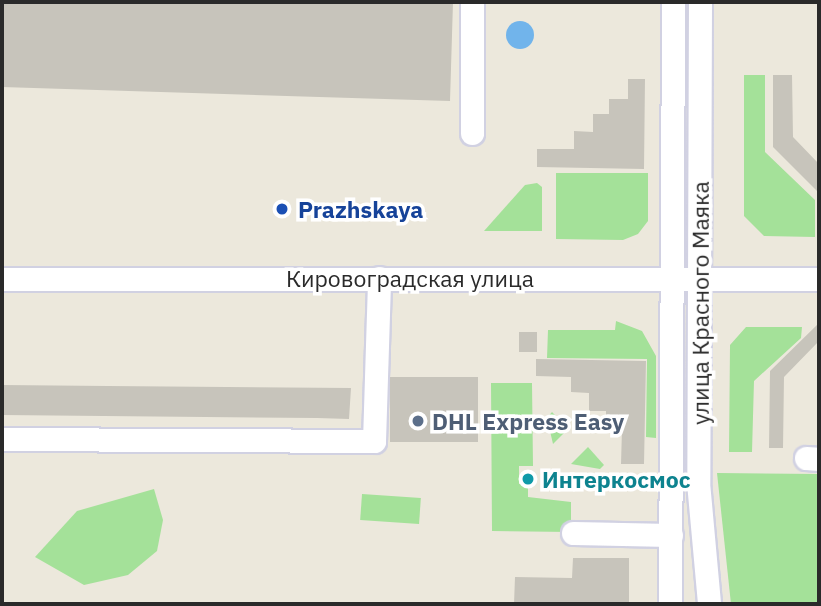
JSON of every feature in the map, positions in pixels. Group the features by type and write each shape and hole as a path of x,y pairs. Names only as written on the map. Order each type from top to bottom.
{"street":[{"path":"472,2 472,122"},
{"name":"улица Красного Маяка","path":"670,604 673,2"},
{"name":"улица Красного Маяка","path":"700,2 698,482 709,604"},
{"path":"2,439 374,441 379,278"},
{"name":"Кировоградская улица","path":"2,279 819,279"},
{"path":"573,533 671,535"}],"green space":[{"path":"744,75 765,75 765,152 815,200 815,237 764,236 744,216"},
{"path":"556,173 648,173 648,221 638,234 623,240 556,239"},
{"path":"537,183 542,187 542,231 484,231 525,185"},
{"path":"616,321 642,331 656,356 656,438 646,437 647,359 547,358 548,330 615,330"},
{"path":"746,327 802,327 801,338 754,381 752,452 729,452 730,345"},
{"path":"491,383 532,383 533,466 519,466 519,484 528,484 528,497 571,502 571,532 492,531"},
{"path":"552,412 568,429 553,444 547,418"},
{"path":"588,447 604,465 600,469 571,464"},
{"path":"717,473 819,474 819,604 731,604"},
{"path":"154,489 163,520 157,551 128,575 84,585 35,557 77,511"},
{"path":"362,494 421,498 419,524 360,520"}],"water":[{"path":"520,21 530,25 534,35 530,45 520,49 510,45 506,35 510,25"}],"building":[{"path":"2,2 453,2 450,101 2,87"},
{"path":"773,75 792,75 793,137 819,164 819,193 773,147"},
{"path":"628,79 645,79 644,169 537,167 537,149 574,149 574,131 593,132 593,114 609,114 609,99 628,99"},
{"path":"819,323 819,341 784,377 783,448 769,448 770,371"},
{"path":"519,332 537,332 537,352 519,352"},
{"path":"536,359 646,361 644,464 621,464 622,429 606,429 606,411 589,411 589,393 571,392 571,377 536,376"},
{"path":"390,377 478,377 478,442 390,442"},
{"path":"2,385 351,388 349,419 2,415"},
{"path":"573,558 629,558 629,604 514,604 515,577 572,578"}],"place":[{"name":"Prazhskaya","path":"282,209"},
{"name":"DHL Express Easy","path":"418,421"},
{"name":"Интеркосмос","path":"528,479"}]}
